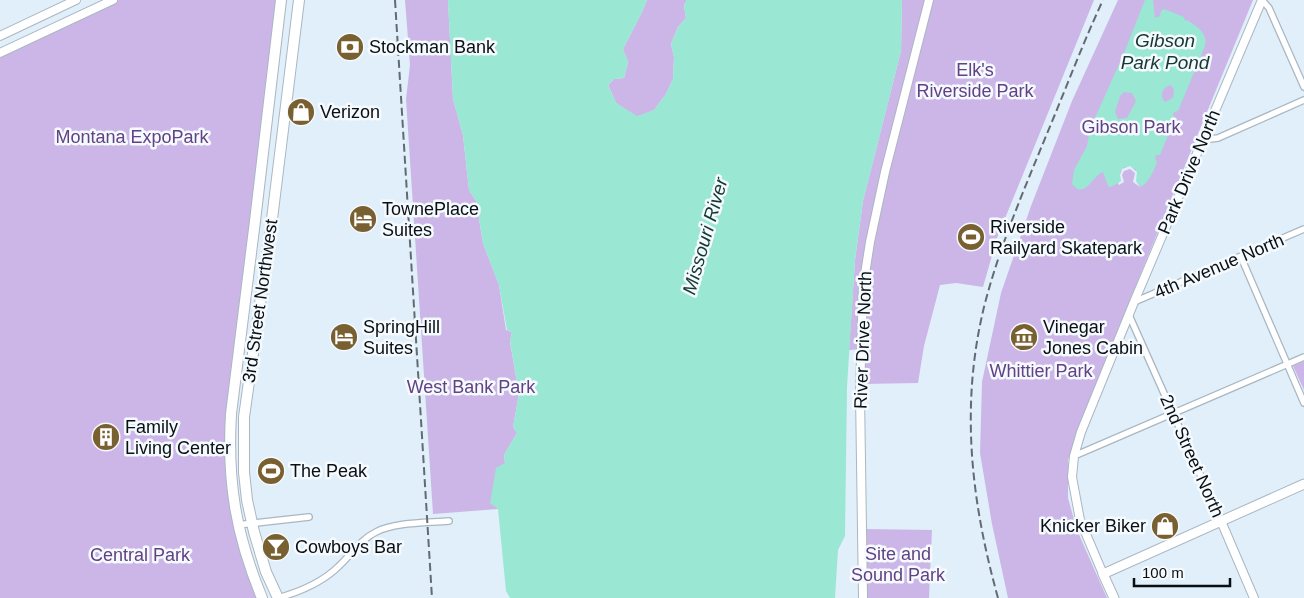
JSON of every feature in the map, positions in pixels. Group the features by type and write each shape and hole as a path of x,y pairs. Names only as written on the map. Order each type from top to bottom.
{"highway":[{"name":"3rd Street Northwest","path":"262,598 252,573 238,525 231,484 229,444 230,414 256,221 281,0"},
{"name":"3rd Street Northwest","path":"278,598 266,572 252,524 244,472 244,417 272,220 299,0"}],"main road":[{"path":"0,36 76,0"},
{"path":"0,53 113,0"},
{"name":"River Drive North","path":"863,598 860,394 863,287 870,242 885,172 929,0"},
{"name":"Park Drive North","path":"1114,598 1080,522 1072,477 1074,456 1081,432 1134,302 1262,0"},
{"path":"1102,574 1304,484"},
{"name":"2nd Street North","path":"1221,521 1254,598"}],"street":[{"path":"1262,0 1269,8 1304,87"},
{"path":"1203,140 1218,138 1304,100"},
{"name":"4th Avenue North","path":"1134,302 1304,229"},
{"path":"1241,257 1304,403"},
{"name":"2nd Street North","path":"1129,315 1221,521"},
{"path":"1074,456 1304,357"},
{"path":"238,525 309,517"},
{"path":"278,598 300,591 338,568 367,538 376,532 397,526 449,521"}],"green space":[{"name":"Montana ExpoPark","path":"113,0 281,0 231,414 231,484 262,598 0,598 0,53"},
{"name":"West Bank Park","path":"405,0 448,0 453,99 463,135 469,190 476,201 483,243 499,285 506,330 512,332 510,342 519,394 513,427 517,433 504,455 505,463 498,509 433,514 406,99 410,65"},
{"path":"647,0 687,0 684,5 686,18 678,27 671,44 674,57 673,79 666,94 654,110 637,117 616,103 608,85 614,79 624,78 628,62 623,49"},
{"name":"Elk's Riverside Park","path":"902,0 1094,0 997,238 983,287 956,283 940,285 924,346 918,383 863,384 864,349 849,350 855,260 863,201 901,51"},
{"path":"1118,0 1253,0 1120,324 1068,460 1068,498 1077,530 1107,598 1008,598 992,524 980,453 982,382 1001,293 1031,206 1072,101"},
{"path":"1304,361 1304,390 1293,366"},
{"name":"Site and Sound Park","path":"865,529 932,530 929,598 867,598"}],"water":[{"name":"Missouri River","path":"448,0 647,0 623,49 628,62 624,78 614,79 608,85 616,103 637,116 654,110 666,94 673,79 674,57 671,44 678,27 686,18 684,5 687,0 902,0 901,51 863,201 855,260 847,387 845,536 838,550 835,598 510,598 506,591 498,509 490,503 496,468 505,463 504,455 517,433 513,427 519,394 510,341 512,332 507,330 499,285 483,243 476,201 469,190 463,135 453,99"},
{"name":"Gibson Park Pond","path":"1145,0 1153,0 1155,18 1160,16 1161,11 1164,9 1184,17 1185,21 1187,20 1198,28 1205,37 1205,46 1178,111 1174,112 1175,118 1160,155 1156,155 1157,162 1147,182 1141,187 1136,181 1136,169 1124,167 1120,172 1121,181 1111,187 1108,186 1103,172 1085,188 1077,188 1072,184 1074,170 1087,146 1090,129","holes":["1171,85 1174,90 1173,98 1165,102 1162,92","1124,92 1132,93 1136,101 1127,118 1118,119 1115,112 1120,96"]}],"pier":[{"path":"1130,166 1137,172 1136,181 1140,187 1133,182 1135,173 1130,169 1124,171 1122,175 1124,182 1119,185 1118,183 1121,181 1122,169"}],"railway":[{"path":"395,0 432,598"},
{"path":"998,598 981,526 972,453 972,381 977,344 984,307 1004,242 1103,0"}],"place":[{"name":"Stockman Bank","path":"350,47"},
{"name":"Verizon","path":"301,112"},
{"name":"TownePlace Suites","path":"363,219"},
{"name":"Riverside Railyard Skatepark","path":"971,237"},
{"name":"SpringHill Suites","path":"344,337"},
{"name":"Vinegar Jones Cabin","path":"1024,337"},
{"name":"Family Living Center","path":"106,437"},
{"name":"The Peak","path":"271,471"},
{"name":"Knicker Biker","path":"1165,526"},
{"name":"Cowboys Bar","path":"276,547"}],"park label":[{"name":"Gibson Park","path":"1131,127"},
{"name":"Whittier Park","path":"1041,371"},
{"name":"Central Park","path":"140,555"}]}
